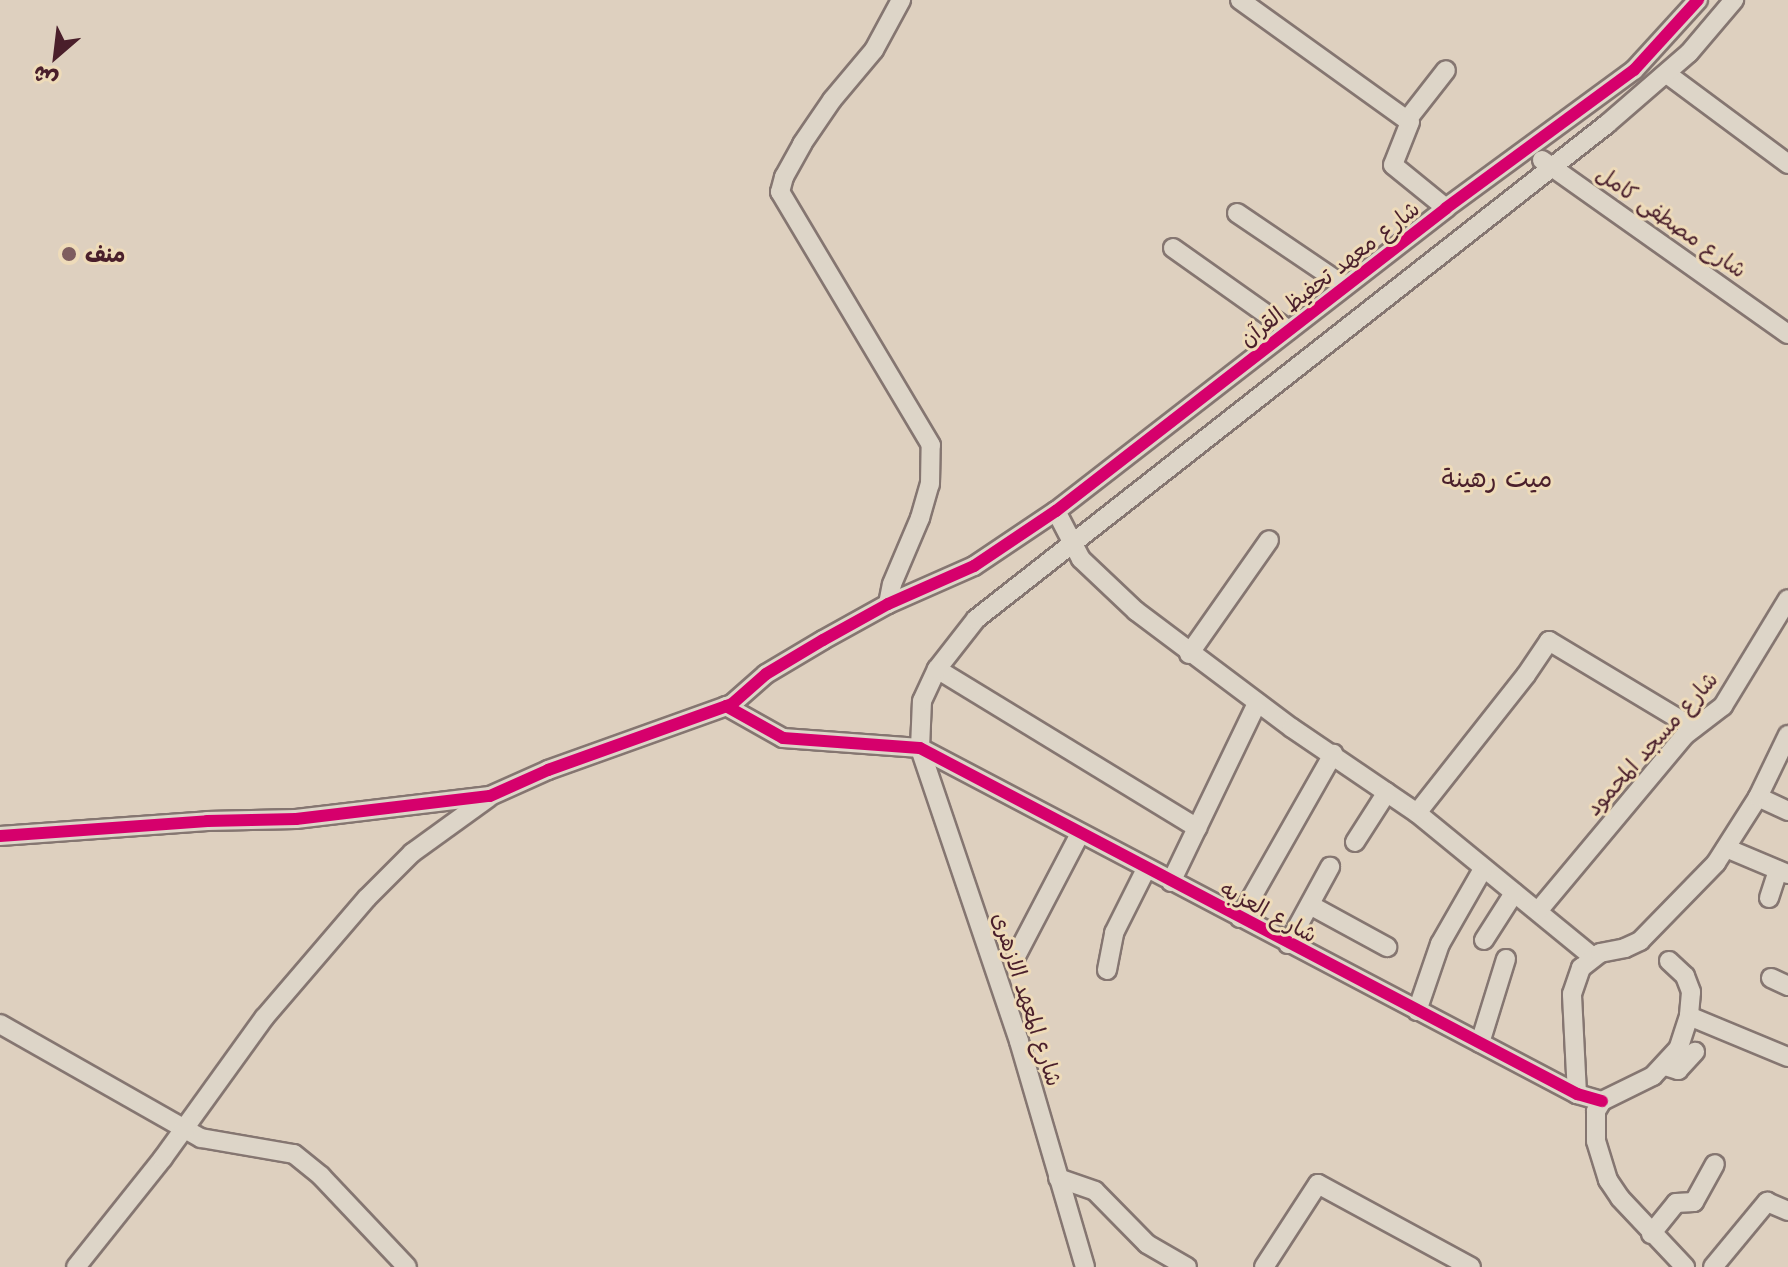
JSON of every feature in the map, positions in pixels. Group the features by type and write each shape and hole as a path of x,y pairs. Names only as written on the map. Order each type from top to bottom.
{"street":[{"path":"888,604 892,584 920,518 930,484 931,445 780,192 784,177 802,144 832,100 874,50 901,0"},
{"path":"1240,0 1412,124 1393,165 1446,208"},
{"name":"شارع معهد تحفيظ القرآن","path":"490,796 548,770 726,706 766,674 888,604 974,566 1056,511 1446,208 1634,70 1698,0"},
{"path":"726,706 757,727 783,738 920,748 922,701 937,669 976,619 1667,74 1734,0"},
{"path":"1407,120 1446,70"},
{"path":"1667,74 1788,164"},
{"name":"شارع مصطفى كامل","path":"1528,149 1788,334"},
{"path":"1237,213 1345,286"},
{"path":"1173,248 1289,330"},
{"path":"1056,511 1070,543 1110,588 1189,654 1417,813 1593,957"},
{"path":"1189,654 1269,540"},
{"name":"شارع مسجد المحمود","path":"1538,911 1694,728 1723,706 1788,599"},
{"path":"1417,813 1526,675 1549,641 1694,728"},
{"path":"937,669 1197,828"},
{"path":"1171,882 1257,703"},
{"path":"1577,1094 1572,994 1581,968 1593,957 1640,941 1692,890 1726,848 1758,797 1784,755 1788,735"},
{"name":"شارع العزبه","path":"920,748 1577,1094 1602,1101"},
{"name":"شارع المعهد الازهرى","path":"920,748 1019,1041 1085,1267"},
{"path":"1240,918 1333,754"},
{"path":"1355,842 1387,792"},
{"path":"0,836 207,821 296,819 490,796"},
{"path":"76,1267 183,1130 264,1018 367,898 412,853 490,796"},
{"path":"1758,797 1788,811"},
{"path":"1014,960 1080,834"},
{"path":"1726,848 1783,872 1769,898"},
{"path":"1288,944 1330,867"},
{"path":"1107,970 1114,933 1146,869"},
{"path":"1417,1011 1440,944 1457,909 1483,869"},
{"path":"1484,940 1514,893"},
{"path":"1310,905 1387,947"},
{"path":"1480,1043 1506,959"},
{"path":"1669,961 1689,983 1689,1016 1678,1049 1653,1076 1602,1101 1595,1121 1599,1160 1620,1198 1685,1267"},
{"path":"1689,1016 1788,1057"},
{"path":"0,1024 183,1130 223,1144 282,1150 303,1159 407,1267"},
{"path":"1665,1066 1678,1070 1695,1052"},
{"path":"1651,1234 1676,1203 1692,1204 1715,1164"},
{"path":"1058,1178 1095,1191 1147,1244 1187,1267"},
{"path":"1264,1267 1318,1184 1471,1267"},
{"path":"1713,1267 1767,1202 1788,1211"}],"cycle path":[{"path":"0,836 207,821 296,819 490,796 548,770 732,704 766,674 823,640 888,604 974,566 1056,511 1446,208 1634,70 1698,0"},
{"path":"726,706 783,738 920,748 1577,1094 1602,1101"}],"place":[{"name":"منف","path":"69,254"}],"district":[{"name":"ميت رهينة","path":"1497,478"}]}
